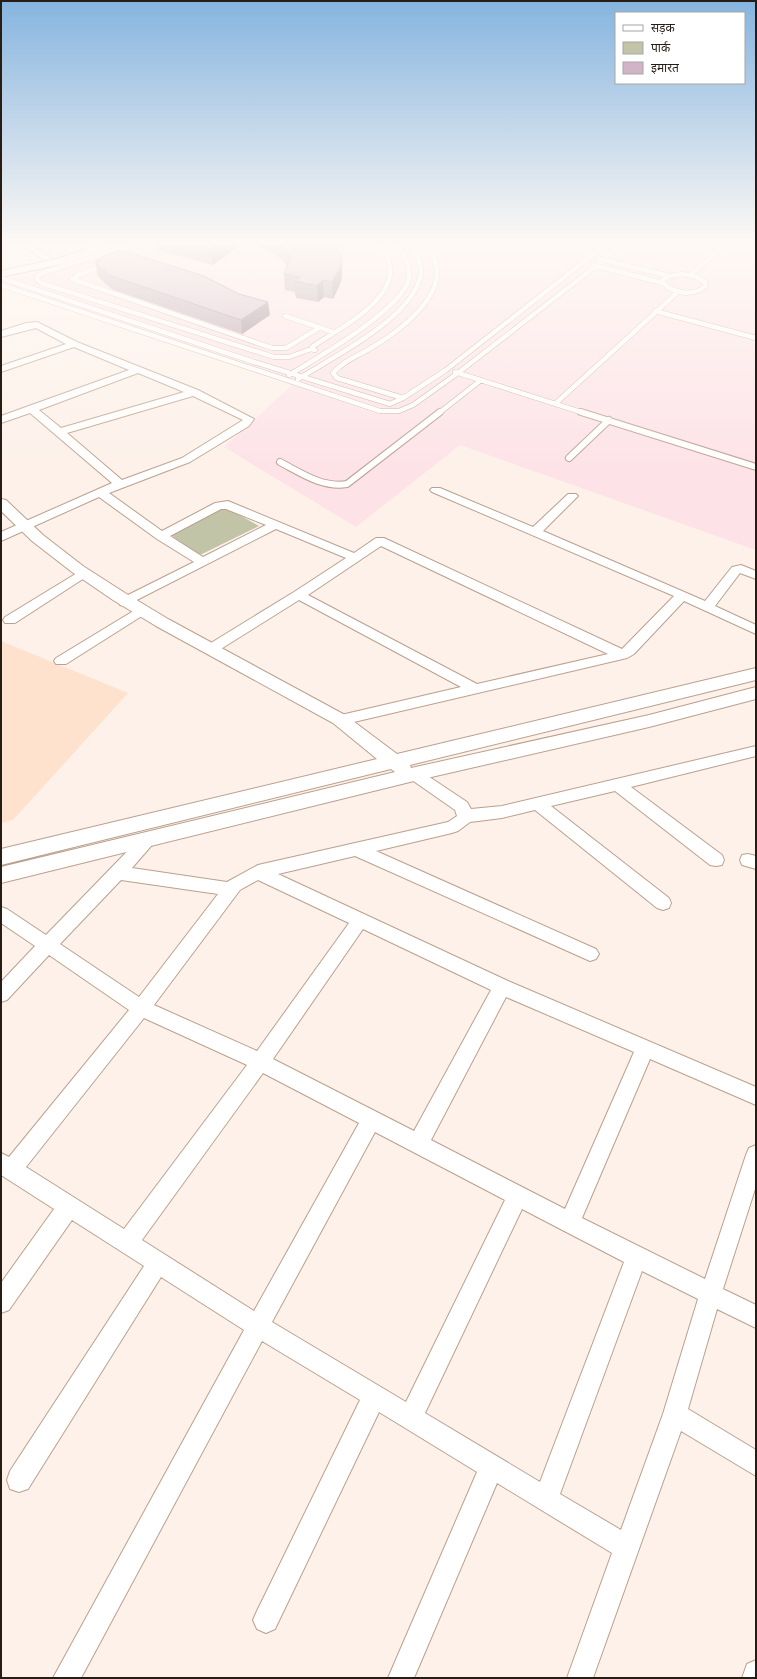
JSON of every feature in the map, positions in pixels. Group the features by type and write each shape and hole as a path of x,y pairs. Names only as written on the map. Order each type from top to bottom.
{"street":[{"path":"1,322 11,331"},
{"path":"1,334 26,326 37,325 74,344 194,392 247,417 248,421 193,456 100,492 1,537"},
{"path":"1,369 74,344"},
{"path":"1,420 137,370"},
{"path":"60,432 194,392"},
{"path":"31,408 120,484"},
{"path":"436,490 682,595 756,630"},
{"path":"100,492 161,536 203,562"},
{"path":"535,532 572,496"},
{"path":"1,503 23,526 82,574 140,611 341,720 394,762 461,806 466,816"},
{"path":"161,536 223,505 234,506 275,525 354,557"},
{"path":"125,602 275,525"},
{"path":"211,649 299,595 378,542 383,542 622,655"},
{"path":"707,607 736,570 741,569 756,576"},
{"path":"10,620 82,574"},
{"path":"299,595 476,689"},
{"path":"341,720 622,655 629,651 682,595"},
{"path":"61,662 140,611"},
{"path":"1,857 756,674"},
{"path":"1,875 414,774 649,721 756,693"},
{"path":"626,1547 259,1327 6,1167 141,1008 231,889 242,879 258,872 452,827 458,824 466,816 502,812 538,804 756,751"},
{"path":"617,784 716,860"},
{"path":"538,804 663,903"},
{"path":"1,994 46,945 119,873 150,838"},
{"path":"356,849 590,954"},
{"path":"258,872 502,987 756,1096"},
{"path":"119,873 231,889"},
{"path":"1,914 141,1008 260,1062 756,1317"},
{"path":"127,1243 260,1062 360,920"},
{"path":"418,1144 502,987"},
{"path":"570,1222 645,1048"},
{"path":"66,1678 371,1120"},
{"path":"580,1678 674,1414 711,1293 752,1180 756,1155"},
{"path":"411,1418 518,1195"},
{"path":"1,1302 69,1206"},
{"path":"546,1499 637,1257"},
{"path":"19,1480 158,1263"},
{"path":"266,1620 374,1396"},
{"path":"674,1414 756,1464"},
{"path":"402,1678 492,1466"},
{"path":"755,1678 756,1673"}],"lane":[{"path":"106,320 282,380 381,411 392,412 407,408 458,373 526,320"},
{"path":"128,320 291,374 390,404"},
{"path":"157,320 262,354 284,358 311,348 349,320"},
{"path":"192,320 272,348 286,348 319,328"},
{"path":"297,320 333,332"},
{"path":"282,380 370,320"},
{"path":"292,383 373,332 387,320"},
{"path":"404,398 337,378 333,373 408,320"},
{"path":"381,411 390,404 404,398 446,370 509,320"},
{"path":"556,403 645,320"},
{"path":"690,320 756,338"},
{"path":"311,348 323,353"},
{"path":"251,361 262,354"},
{"path":"446,370 556,403 756,467"},
{"path":"280,462 334,486 347,484 481,380"},
{"path":"569,458 609,420"}],"shaded area":[{"path":"109,320 756,320 756,550 460,445 356,527 224,447 292,385"},
{"path":"1,641 128,693 13,820 1,823"}],"green space":[{"path":"225,507 259,526 198,556 170,534"}]}
